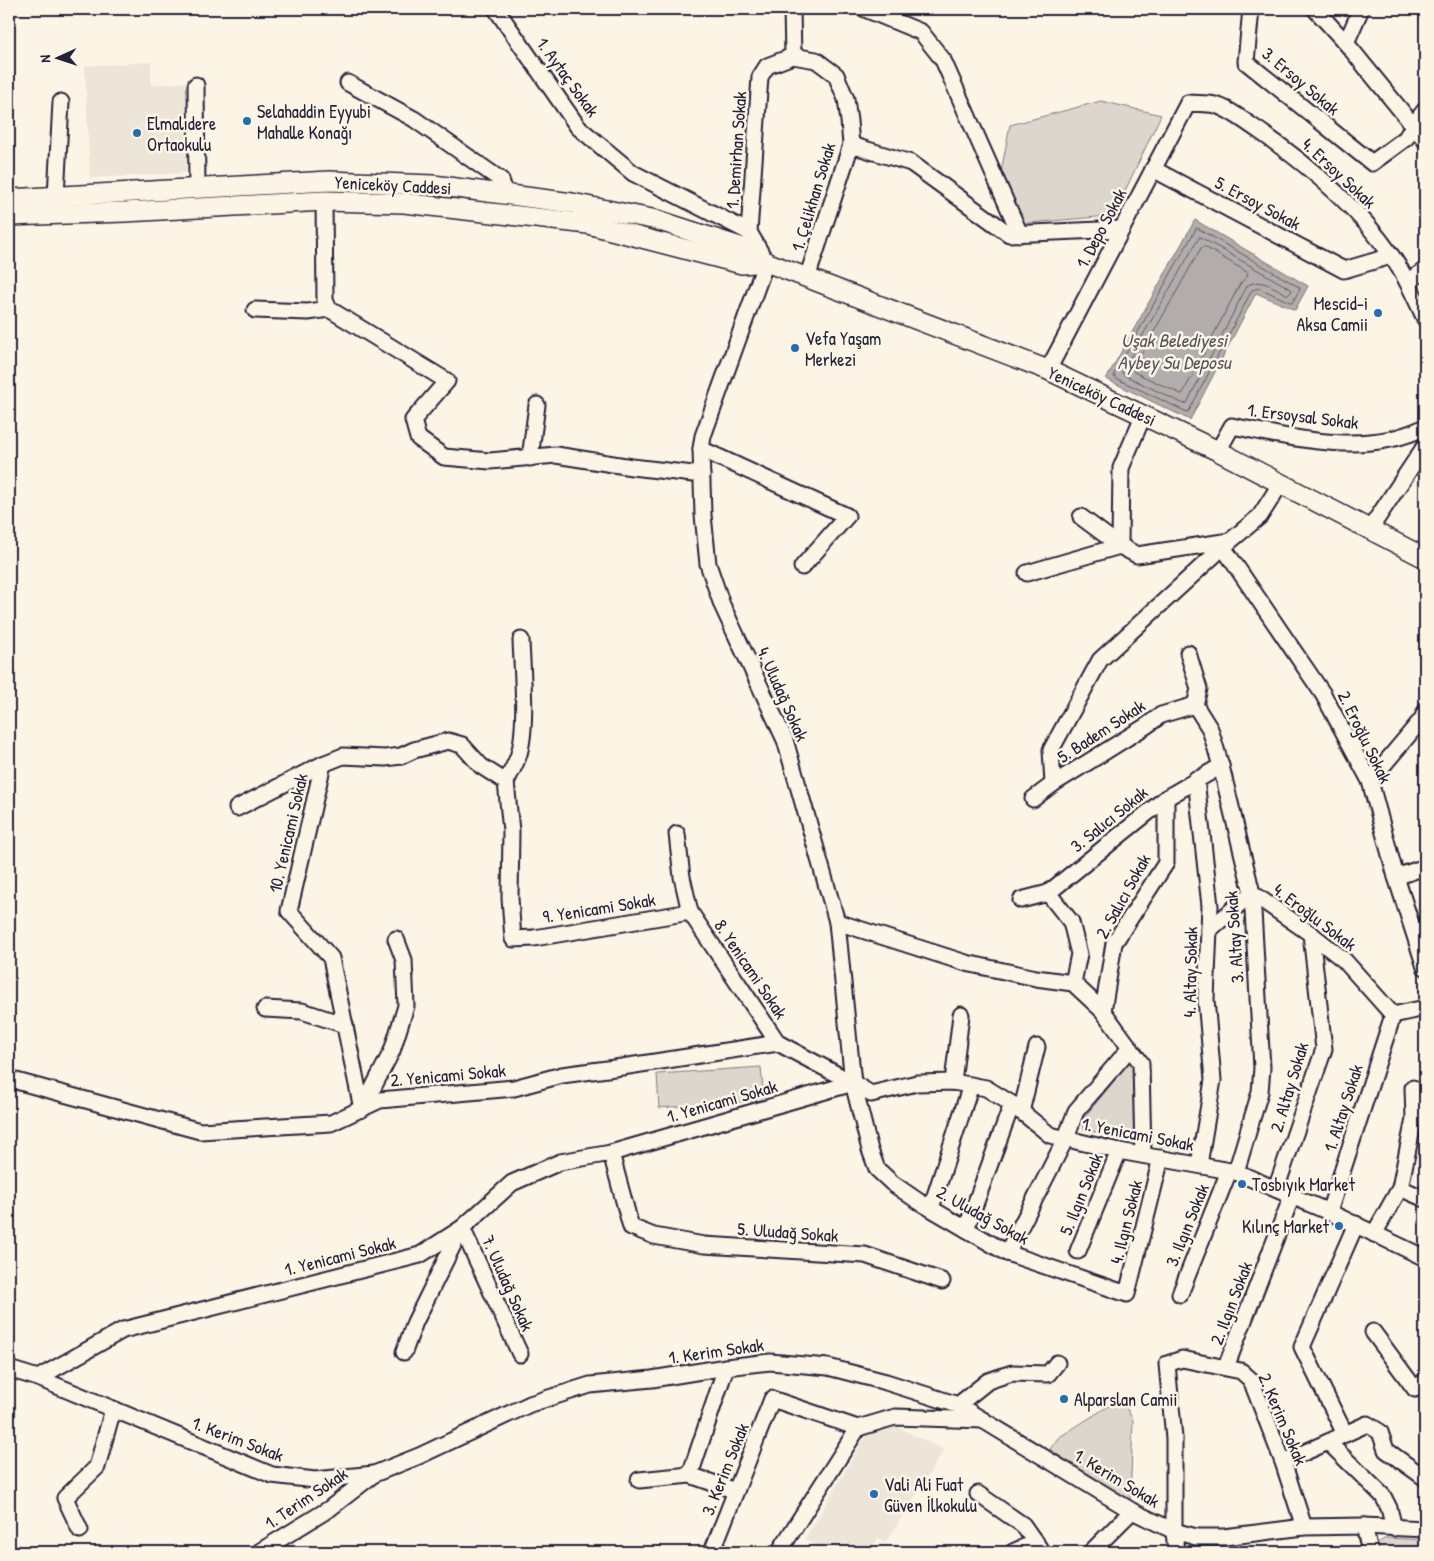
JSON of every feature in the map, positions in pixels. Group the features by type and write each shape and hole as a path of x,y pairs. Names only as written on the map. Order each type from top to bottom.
{"street":[{"name":"1. Aytaç Sokak","path":"496,9 578,127 632,173 749,232"},
{"path":"792,9 793,56"},
{"path":"865,9 922,32 943,60 1020,234"},
{"name":"3. Ersoy Sokak","path":"1250,9 1246,62 1372,163 1406,138 1414,124"},
{"path":"1315,9 1346,43 1414,124 1425,140"},
{"path":"1346,43 1361,9"},
{"name":"1. Demirhan Sokak","path":"766,262 749,232 760,77 767,66 793,56"},
{"name":"1. Çelikhan Sokak","path":"793,56 816,60 836,75 846,99 850,145 807,278"},
{"path":"348,83 414,119 493,174 501,180 506,195"},
{"path":"196,85 197,188"},
{"path":"56,196 61,102"},
{"name":"1. Depo Sokak","path":"1048,370 1188,103"},
{"name":"4. Ersoy Sokak","path":"1188,103 1215,105 1235,115 1293,154 1348,204 1371,228 1391,256 1408,282 1425,319"},
{"path":"1414,124 1425,110"},
{"path":"850,145 911,163 1010,234 1122,229"},
{"name":"5. Ersoy Sokak","path":"1153,169 1344,270 1391,256"},
{"name":"Yeniceköy Caddesi","path":"9,199 328,182 423,185 572,204 657,220 740,247 766,262 1048,370 1218,451 1425,558"},
{"path":"257,185 258,206"},
{"path":"324,201 324,300 329,309 447,381 413,420 418,438 444,457 490,461 556,455 632,467 702,475"},
{"name":"Yeniceköy Caddesi","path":"9,216 258,206 324,201 404,203 588,224 742,264 766,262"},
{"name":"4. Uludağ Sokak","path":"766,262 703,436 701,449 703,515 708,564 722,605 785,740 837,922 853,1083 870,1150"},
{"path":"1408,282 1425,270"},
{"path":"255,310 308,312 329,309"},
{"path":"530,458 537,405"},
{"path":"1120,546 1121,468 1143,416"},
{"name":"1. Ersoysal Sokak","path":"1218,451 1232,426 1285,437 1342,443 1379,441 1411,434 1425,427"},
{"path":"1370,529 1425,446"},
{"path":"701,449 847,516 802,567"},
{"path":"1053,784 1051,750 1100,660 1260,516 1281,484"},
{"path":"1081,516 1120,546 1137,555 1227,544"},
{"name":"2. Eroğlu Sokak","path":"1227,544 1323,694 1370,781 1396,877 1424,957"},
{"path":"1026,573 1120,546"},
{"path":"237,808 323,764 343,756 385,758 401,756 414,750 448,741 462,745 482,766 506,782 518,757 522,737 521,640"},
{"path":"1188,653 1199,689 1195,705"},
{"name":"5. Badem Sokak","path":"1033,799 1053,784 1161,715 1195,705"},
{"name":"3. Altay Sokak","path":"1195,705 1210,729 1252,893 1262,1068 1260,1092 1232,1171"},
{"path":"1370,781 1422,719 1425,712"},
{"name":"10. Yenicami Sokak","path":"323,764 289,911 332,958 345,1025"},
{"name":"3. Salıcı Sokak","path":"1021,900 1048,893 1166,798 1221,766"},
{"name":"4. Altay Sokak","path":"1196,779 1210,906 1206,999 1214,1080 1199,1165"},
{"name":"9. Yenicami Sokak","path":"506,782 511,831 510,898 514,939 534,938 690,912"},
{"name":"2. Salıcı Sokak","path":"1102,1011 1114,943 1166,864 1166,798"},
{"name":"8. Yenicami Sokak","path":"677,834 682,877 690,912 778,1043 853,1083"},
{"path":"1396,877 1425,867"},
{"path":"1048,893 1071,922 1079,954 1073,983"},
{"path":"1209,930 1252,893"},
{"name":"4. Eroğlu Sokak","path":"1252,893 1311,934 1344,960 1393,1015"},
{"path":"837,922 966,964 1036,978 1073,983 1102,1011 1141,1062 1142,1155"},
{"name":"2. Altay Sokak","path":"1276,1189 1324,1049 1311,934"},
{"path":"362,1109 392,1051 406,1006 404,960 396,939"},
{"path":"1393,1015 1425,1008"},
{"path":"265,1009 302,1011 345,1025 362,1109"},
{"path":"953,1082 961,1015"},
{"name":"1. Altay Sokak","path":"1329,1212 1393,1015"},
{"name":"2. Yenicami Sokak","path":"9,1079 200,1131 331,1123 380,1100 514,1088 562,1074 622,1067 778,1043"},
{"path":"966,1229 1017,1108 1037,1047"},
{"path":"1007,1253 1065,1140 1076,1111 1130,1048"},
{"name":"1. Yenicami Sokak","path":"38,1378 123,1330 420,1255 462,1228 512,1183 560,1162 611,1153 853,1083 870,1094 917,1083 953,1082 986,1088 1017,1108 1050,1135 1119,1151 1232,1171 1356,1224 1425,1258"},
{"path":"932,1208 971,1084"},
{"path":"1374,1234 1400,1188 1414,1118 1413,1088"},
{"name":"2. Uludağ Sokak","path":"870,1150 877,1169 892,1183 1007,1253 1127,1294"},
{"name":"5. Ilgın Sokak","path":"1078,1251 1119,1151"},
{"name":"5. Uludağ Sokak","path":"611,1153 631,1227 654,1236 704,1245 865,1255 942,1281"},
{"name":"4. Ilgın Sokak","path":"1127,1294 1161,1158"},
{"name":"3. Ilgın Sokak","path":"1180,1294 1232,1171"},
{"path":"1400,1188 1425,1199"},
{"name":"2. Ilgın Sokak","path":"1226,1367 1292,1196"},
{"path":"1345,1434 1302,1347 1356,1224"},
{"path":"404,1352 415,1322 462,1228"},
{"name":"7. Uludağ Sokak","path":"462,1228 520,1354"},
{"path":"1373,1332 1416,1389 1425,1382"},
{"name":"2. Kerim Sokak","path":"1174,1531 1174,1438 1167,1364 1182,1358 1241,1371 1251,1380 1283,1462 1304,1526"},
{"name":"1. Kerim Sokak","path":"9,1369 38,1378 272,1474 315,1480 374,1474 419,1456 530,1404 590,1385 652,1380 726,1367 770,1362 828,1367 886,1382 958,1405 1132,1511 1174,1531 1196,1537 1224,1537 1304,1526 1425,1529"},
{"path":"958,1405 988,1381 1012,1373 1048,1374 1057,1363"},
{"path":"690,1475 726,1367"},
{"name":"3. Kerim Sokak","path":"712,1552 772,1400 858,1428"},
{"path":"80,1530 65,1498 97,1467 114,1410"},
{"path":"778,1552 858,1428 895,1417 985,1420"},
{"path":"1283,1462 1367,1424 1380,1432 1386,1450 1425,1478"},
{"path":"1328,1442 1383,1496 1389,1508 1394,1528"},
{"name":"1. Terim Sokak","path":"258,1552 329,1509 374,1474"},
{"path":"639,1480 690,1475 736,1491"},
{"path":"978,1494 1023,1526 1039,1547 1013,1552"},
{"path":"1091,1552 1132,1511"},
{"path":"1364,1526 1370,1552"},
{"path":"1174,1531 1176,1552"}],"shaded area":[{"name":"Elmalıdere Ortaokulu","path":"151,62 151,85 191,82 186,92 186,173 90,178 85,66"},
{"path":"1101,101 1161,115 1115,212 1108,216 1018,224 1001,172 1010,125"},
{"path":"1131,1060 1137,1064 1138,1101 1135,1139 1084,1130 1083,1119"},
{"path":"761,1067 764,1100 659,1108 657,1074"},
{"path":"1121,1398 1133,1420 1130,1503 1088,1477 1050,1449 1058,1438"},
{"name":"Vali Ali Fuat Güven İlkokulu","path":"893,1425 944,1450 886,1542 878,1538 870,1552 827,1552 805,1539 867,1434"},
{"path":"1386,1538 1425,1540 1425,1552 1379,1552 1376,1544"}],"water":[{"name":"Uşak Belediyesi Aybey Su Deposu","path":"1195,220 1308,286 1295,310 1256,293 1190,420 1106,379"}],"place":[{"name":"Selahaddin Eyyubi Mahalle Konağı","path":"247,121"},
{"name":"Elmalıdere Ortaokulu","path":"137,133"},
{"name":"Mescid-i Aksa Camii","path":"1378,313"},
{"name":"Vefa Yaşam Merkezi","path":"795,348"},
{"name":"Tosbıyık Market","path":"1242,1184"},
{"name":"Kılınç Market","path":"1339,1226"},
{"name":"Alparslan Camii","path":"1064,1399"},
{"name":"Vali Ali Fuat Güven İlkokulu","path":"874,1494"}]}
